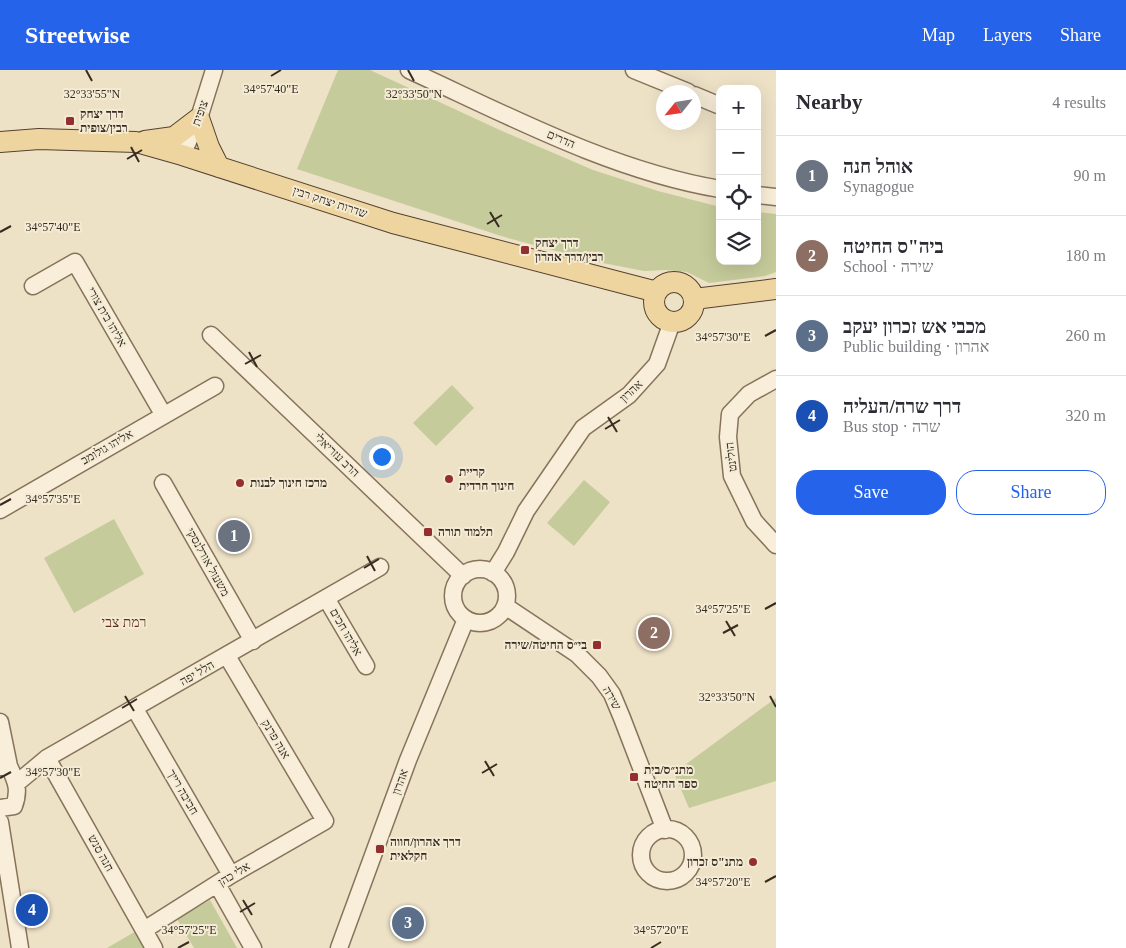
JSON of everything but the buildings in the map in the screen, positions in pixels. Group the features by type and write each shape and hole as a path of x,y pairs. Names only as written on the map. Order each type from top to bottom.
{"main road":[{"path":"136,142 174,137 199,118 209,147 219,166"},
{"name":"שדרות יצחק רבין","path":"0,142 39,139 136,142 219,166 393,223 657,292"},
{"path":"668,283 681,283 687,287 694,299 694,305 689,316 684,320 672,322 662,319 656,311 654,301 657,292 668,283"},
{"path":"694,299 776,289"}],"street":[{"name":"צופית","path":"182,155 199,118 214,70"},
{"name":"הדרים","path":"409,70 574,144 669,179 716,188"},
{"path":"637,71 671,85"},
{"path":"701,98 716,104"},
{"path":"761,195 776,197"},
{"name":"אליהו בית צורי","path":"33,286 75,262 163,414"},
{"name":"אהרון","path":"493,573 506,552 526,511 583,428 629,395 657,364 672,322"},
{"name":"הרב עזריאלי","path":"211,336 463,576"},
{"name":"הולינט","path":"776,379 749,394 730,414 728,437 732,476 754,521 776,545"},
{"name":"אליהו גולומב","path":"0,510 163,414 215,386"},
{"name":"משעול אורלנסקי","path":"164,483 252,641"},
{"name":"הלל יפה","path":"17,783 47,758 380,567"},
{"path":"477,569 493,573 504,584 507,599 505,606 500,614 484,623 466,619 455,606 453,598 457,582 463,576 477,569"},
{"name":"אליהו חכים","path":"326,598 366,666"},
{"name":"שירה","path":"505,606 577,654 599,676 612,694 666,830"},
{"name":"אהרון","path":"339,948 408,760 466,619"},
{"name":"אנה פרנק","path":"226,656 325,822"},
{"name":"חביבה רייך","path":"135,709 231,875"},
{"path":"0,722 5,767 17,783 17,798 14,806 0,808"},
{"name":"חנה סנש","path":"47,758 154,948"},
{"path":"0,822 20,948"},
{"name":"אלי כהן","path":"144,930 231,875 325,822"},
{"path":"217,884 253,948"}],"green space":[{"path":"338,70 370,70 502,131 593,170 658,191 716,206 716,265 761,265 761,212 776,214 776,272 765,276 709,283 687,272 666,270 644,271 593,261 501,236 297,169"},
{"path":"452,385 474,408 436,446 413,423"},
{"path":"584,480 610,502 574,546 547,523"},
{"path":"114,519 144,574 74,613 44,558"},
{"path":"776,698 776,781 689,808 674,773"},
{"path":"210,900 237,948 194,948 177,919"},
{"path":"138,930 148,948 107,948"}],"place":[{"name":"דרך יצחק רבין/צופית","path":"70,121"},
{"name":"דרך יצחק רבין/דרך אהרון","path":"525,250"},
{"name":"קריית חינוך חרדית","path":"449,479"},
{"name":"מרכז חינוך לבנות","path":"240,483"},
{"name":"תלמוד תורה","path":"428,532"},
{"name":"אוהל חנה","path":"234,536"},
{"name":"ביה\"ס החיטה","path":"654,633"},
{"name":"בי״ס החיטה/שירה","path":"597,645"},
{"name":"מתנ״ס/בית ספר החיטה","path":"634,777"},
{"name":"דרך אהרון/חווה חקלאית","path":"380,849"},
{"name":"מתנ\"ס זכרון","path":"753,862"},
{"name":"דרך שרה/העליה","path":"32,910"},
{"name":"מכבי אש זכרון יעקב","path":"408,923"}],"district":[{"name":"רמת צבי","path":"124,622"}]}
